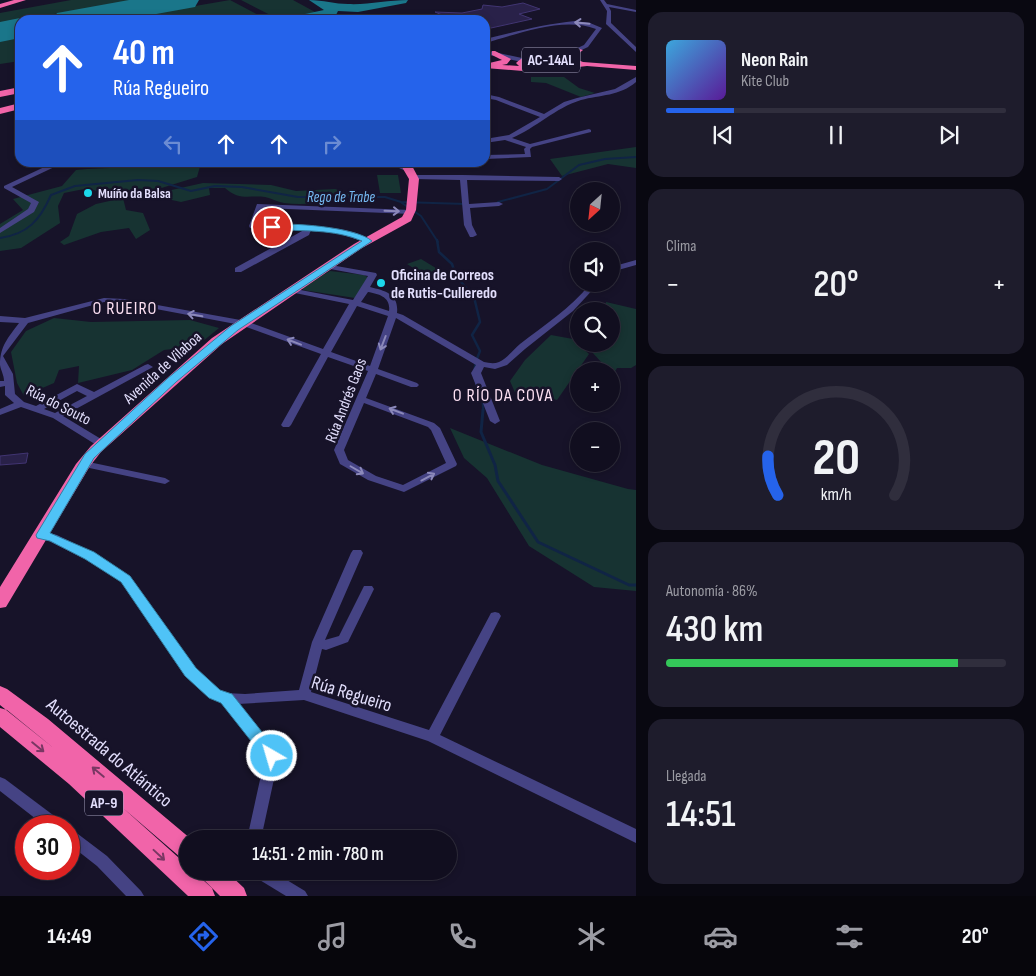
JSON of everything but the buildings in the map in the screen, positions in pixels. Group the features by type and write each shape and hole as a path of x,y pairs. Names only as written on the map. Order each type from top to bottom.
{"highway":[{"path":"0,6 22,0"},
{"name":"AC-14AL","path":"579,50 567,58 583,64"},
{"name":"AC-14AL","path":"490,64 506,60 504,56 495,54"},
{"name":"AC-14AL","path":"490,65 523,63 542,70 555,64 636,68"},
{"path":"0,94 15,91"},
{"path":"0,111 15,107"},
{"path":"408,167 413,174 412,207"},
{"name":"Avenida de Vilaboa","path":"0,602 84,464 102,444 201,354 290,290 368,241 400,224 412,207"},
{"name":"Autoestrada do Atlántico","path":"0,694 41,724 179,842"},
{"name":"AP-9","path":"0,716 76,778 204,896"},
{"path":"219,880 236,896"}],"street":[{"path":"602,0 609,12 608,22 634,44 636,50"},
{"path":"606,5 636,11"},
{"path":"490,40 565,23 588,23 599,28 592,40 579,50 563,55 555,64"},
{"path":"490,53 523,63"},
{"path":"490,141 508,139 521,133 544,116 567,103 626,88 636,78"},
{"path":"490,97 544,116"},
{"path":"508,139 530,146 589,131"},
{"path":"490,157 529,156 527,149 530,146"},
{"path":"0,231 31,210 35,202 6,187 51,167"},
{"path":"399,167 413,174 463,178 559,178"},
{"path":"463,178 468,226 473,235"},
{"path":"467,206 499,204"},
{"path":"368,241 351,233 253,226 260,206 412,207"},
{"path":"238,270 306,232 308,229"},
{"path":"620,267 636,262"},
{"path":"286,425 324,353 373,275 328,266"},
{"path":"365,289 380,292 389,298 393,303 393,314"},
{"path":"290,290 355,303 393,314 481,364 492,367 503,364 588,292"},
{"path":"0,319 25,321 104,300 124,301 243,322 414,385"},
{"name":"Rúa Andrés Gaos","path":"361,399 431,425 435,428 452,464 404,489 372,478 344,462 339,450 361,399 393,314"},
{"name":"Rúa do Souto","path":"25,321 0,356 5,384 10,395 21,404 56,416 102,444"},
{"path":"481,364 476,373 495,420"},
{"path":"56,416 148,367"},
{"path":"37,409 77,386 94,396"},
{"path":"0,412 21,404"},
{"path":"84,464 165,481"},
{"path":"42,535 53,538 89,556 126,579 190,672 214,694 226,698 272,756 256,830"},
{"path":"304,695 318,642 357,553"},
{"path":"318,642 326,645 344,638 368,589"},
{"path":"432,737 495,616"},
{"name":"Rúa Regueiro","path":"226,698 304,695 432,737 636,836"},
{"path":"0,783 42,815"},
{"path":"80,844 102,861 136,896"},
{"path":"273,880 300,896"}],"green space":[{"path":"71,0 139,0 48,15 15,15 15,21 0,23 0,13"},
{"path":"230,0 258,15 143,15"},
{"path":"241,0 293,0 315,12 300,15 270,15"},
{"path":"15,38 15,62 0,64 0,40"},
{"path":"531,77 564,77 579,88 595,93 581,97 546,83 531,82"},
{"path":"636,147 636,168 608,164 562,176 550,159"},
{"path":"126,167 200,167 197,177 139,195 101,193 89,188 64,193 58,206 60,223 21,248 0,251 0,224 23,210 13,199 62,186 76,170"},
{"path":"377,175 398,175 401,193 380,193"},
{"path":"203,183 271,185 296,191 335,189 357,196 303,204 284,203 265,197 244,197 235,195 225,188 209,188 210,195 181,202 149,195"},
{"path":"123,198 126,210 143,213 150,230 136,239 129,228 101,232 64,245 60,242 69,236 77,214 96,204"},
{"path":"421,259 444,273 429,278 407,264"},
{"path":"330,271 364,275 369,278 355,298 303,290 302,287"},
{"path":"620,305 636,309 636,365 631,368 620,368 620,362 601,362 592,352 620,352"},
{"path":"54,318 91,322 190,320 219,328 197,346 164,350 132,370 78,383 79,366 59,370 54,383 24,396 17,383 11,352 26,331"},
{"path":"551,335 570,338 570,352 587,352 589,354 583,362 570,362 570,381 557,400 527,392 520,404 510,381 525,360"},
{"path":"450,428 542,465 636,490 636,591 594,587 529,546 487,478 464,458"}],"waterway":[{"name":"Rego de Trabe","path":"498,202 547,189 579,165 605,159 636,157"},
{"name":"Rego de Trabe","path":"0,238 18,233 32,224 42,212 51,195 75,186 138,180 158,181 191,191 215,186 242,187 298,197 385,197 401,202 466,204"},
{"path":"402,203 421,216 437,241"},
{"path":"437,241 439,252 452,264 456,276 474,297 480,322 472,335 480,351 474,371 483,402 483,410"},
{"path":"483,410 481,432 495,465 498,481 538,542 629,585 636,585"}],"taxiway":[{"path":"315,0 326,5 347,8 368,7 402,0"},
{"path":"318,15 331,12 333,9 329,7"},
{"path":"124,10 132,15"}],"runway":[{"path":"97,15 184,0"},
{"path":"0,32 15,29"}],"place":[{"name":"Muíño da Balsa","path":"88,193"},
{"name":"Oficina de Correos de Rutis-Culleredo","path":"381,283"}],"district":[{"name":"O RUEIRO","path":"125,308"},
{"name":"O RÍO DA COVA","path":"503,395"}],"route":[{"path":"272,227 324,229 351,233 368,241 234,328 172,380 90,456 70,485 42,535 53,538 89,556 126,579 190,672 214,694 226,698 272,756"}]}
